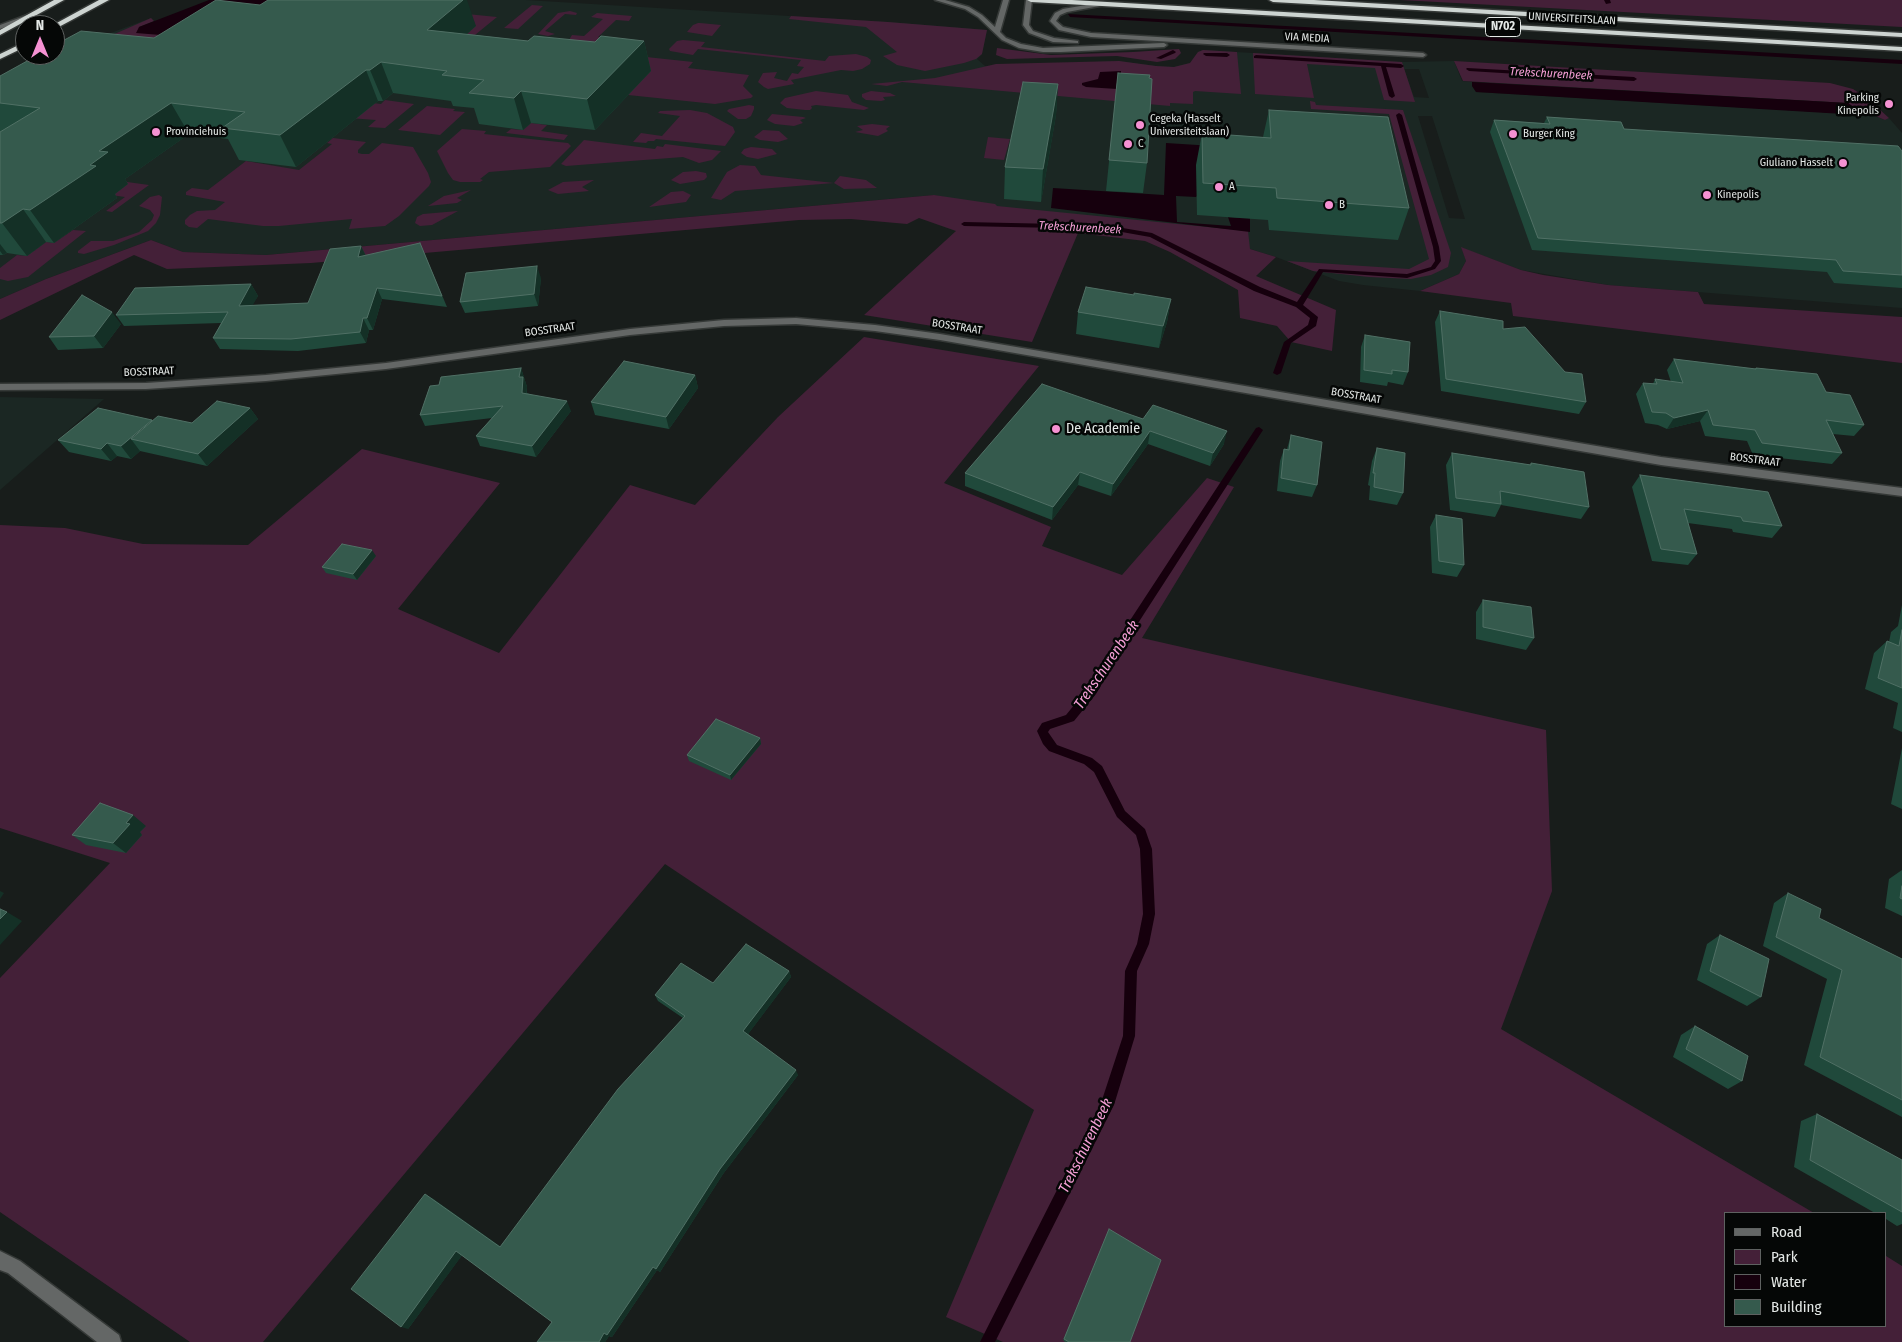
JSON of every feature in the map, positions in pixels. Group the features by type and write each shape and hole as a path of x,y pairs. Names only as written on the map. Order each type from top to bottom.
{"highway":[{"path":"32,15 60,0"},
{"path":"65,22 105,0"},
{"name":"UNIVERSITEITSLAAN","path":"1030,0 1902,49"},
{"name":"UNIVERSITEITSLAAN","path":"1273,0 1902,35"},
{"path":"0,33 15,24"},
{"path":"0,57 15,49"}],"street":[{"name":"VIA MEDIA","path":"938,0 967,8 980,16 1011,43 1043,50 1131,48 1189,41"},
{"path":"997,32 1006,0"},
{"name":"VIA MEDIA","path":"1030,0 1026,25 1031,32 1053,40 1071,42 1176,39"},
{"name":"VIA MEDIA","path":"1103,4 1065,10 1057,14 1053,21 1060,29 1077,34 1423,55"},
{"path":"0,27 15,22"},
{"name":"BOSSTRAAT","path":"0,387 146,386 266,378 386,366 630,332 724,323 796,321 875,328 940,337 1661,461 1902,492"},
{"path":"0,1260 14,1267 112,1342"}],"shaded area":[{"path":"341,0 526,0 888,22 987,30 982,54 977,59 985,66 1119,61 1174,67 1190,63 1198,52 1203,50 1402,62 1454,61 1462,81 1472,82 1476,92 1873,115 1885,120 1889,118 1902,133 1902,308 1608,285 1521,270 1462,248 1466,261 1459,274 1420,291 1363,285 1339,281 1276,257 1231,243 1061,222 934,195 266,255 183,252 151,240 46,279 0,299 0,87 40,65 65,65 65,51 73,47 151,18 154,21 139,27","holes":["1404,69 1419,69 1429,98 1414,97","1418,116 1432,116 1465,219 1449,218"]},
{"path":"0,397 104,399 0,490"}],"green space":[{"path":"1400,0 1902,0 1902,27"},
{"path":"532,5 543,6 518,29 504,28"},
{"path":"570,11 577,13 576,15 565,14 545,31 555,34 548,36 538,34 558,13"},
{"path":"457,13 497,17 470,39 429,67"},
{"path":"597,13 632,16 629,21 616,20 598,37 610,39 605,43 569,40 572,35 584,36 603,19 591,17"},
{"path":"791,16 987,30 982,54 976,59 925,71 897,65 883,56 897,52 866,27 789,19"},
{"path":"151,18 154,21 139,27 185,37 187,48 110,36"},
{"path":"698,23 721,25 712,36 687,32 693,25"},
{"path":"677,41 705,42 701,47 825,61 829,56 856,54 871,60 870,64 862,69 853,71 841,70 791,80 794,84 768,89 758,82 763,73 777,72 774,78 787,81 792,73 798,74 804,67 797,66 801,60 698,49 693,55 670,51 669,49"},
{"path":"553,47 693,62 688,68 749,75 743,86 753,96 751,98 715,104 628,95"},
{"path":"997,48 1051,55 1179,49 1181,53 1175,59 1157,62 1117,56 1007,59 996,55"},
{"path":"1203,50 1237,52 1241,94 1195,91 1193,92 1193,104 1170,103 1170,106 902,82 887,86 871,84 935,78 996,64 1119,61 1174,67 1190,63 1198,52"},
{"path":"1253,53 1402,62 1415,102 1384,100 1375,68 1307,64 1314,98 1255,94"},
{"path":"1454,61 1830,83 1853,89 1867,98 1889,118 1885,120 1873,115 1860,115 1848,103 1463,81"},
{"path":"816,91 848,95 852,102 869,108 864,110 816,105 811,106 810,110 805,110 787,108 780,103 785,98"},
{"path":"871,91 890,93 896,96 883,97 885,100 881,101 866,100 862,97 862,94"},
{"path":"385,100 414,104 385,128 368,127 376,120 349,118 365,102 381,104"},
{"path":"1310,101 1315,102 1316,105 1403,110 1451,253 1448,267 1431,275 1411,279 1313,271 1287,261 1409,269 1429,259 1389,114 1311,109"},
{"path":"749,105 754,106 754,109 751,116 746,119 738,119 727,111 729,109"},
{"path":"427,106 465,112 440,135 398,130"},
{"path":"690,110 707,113 733,127 735,132 725,146 656,139 646,143 633,142 641,133 662,136 680,116 658,113 660,111"},
{"path":"772,114 806,118 800,120 803,123 794,126 775,124 767,120"},
{"path":"531,123 547,125 541,131 568,135 564,140 506,133 511,129 523,130"},
{"path":"872,124 890,126 886,129 888,131 878,136 855,132 863,130 857,126"},
{"path":"462,129 486,131 484,134 568,143 571,146 550,167 489,172 480,179 483,180 480,182 460,182 453,180 437,151"},
{"path":"763,130 779,131 788,139 778,142 760,140 754,137"},
{"path":"988,137 1010,139 1004,160 984,158"},
{"path":"333,138 366,142 358,150 358,153 362,154 369,154 382,143 413,147 431,182 399,216 385,226 349,229 352,219 279,226 263,226 208,219 197,228 189,227 185,224 185,220 197,211 215,210 225,202 186,195 186,192 192,188 208,190 246,161 299,170 332,144 327,143"},
{"path":"584,140 655,149 657,146 663,147 665,144 721,151 712,160 699,163 683,157 566,166 561,164"},
{"path":"751,147 772,149 777,154 758,159 747,157 741,153 744,149"},
{"path":"740,165 755,166 761,175 834,183 735,191 721,200 711,198 727,172"},
{"path":"696,171 706,173 707,177 704,180 680,184 671,180 683,172"},
{"path":"840,176 866,180 877,188 844,189 834,183"},
{"path":"594,180 582,187 589,191 558,194 548,190 563,182"},
{"path":"120,181 149,185 112,212 106,211 125,197 111,195"},
{"path":"471,190 457,198 462,200 457,203 428,206 444,196"},
{"path":"683,191 691,195 686,202 649,207 671,192"},
{"path":"159,195 162,197 160,215 156,223 148,231 114,245 84,254 78,253 91,241 113,241 139,232 152,220 154,215 150,210 139,206 150,197"},
{"path":"934,195 995,204 997,206 1248,231 1250,249 1276,257 1256,276 1336,310 1332,351 1291,342 1277,326 1240,318 1238,290 1170,252 1145,241 1078,233 1032,342 864,315 956,231 919,218 907,224 851,219 799,220 311,263 167,269 134,255 0,320 0,299 46,279 151,240 183,252 266,255"},
{"path":"458,211 432,225 420,226 415,223 417,217 423,214"},
{"path":"73,230 86,231 28,277 8,281 0,279 0,268 17,255 27,256 46,242 54,243"},
{"path":"1461,247 1521,270 1543,275 1608,285 1698,292 1704,304 1902,317 1902,363 1513,316 1511,303 1420,291 1459,274 1466,261"},
{"path":"864,337 1039,366 944,483 1051,527 1042,546 1122,575 1207,478 1234,487 1142,638 1546,730 1552,891 1501,1029 1812,1212 1724,1212 1724,1327 1887,1327 1887,1257 1902,1266 1902,1342 1003,1342 946,1317 1034,1110 665,864 263,1342 190,1342 0,1212 0,978 110,863 0,828 0,525 65,528 143,544 248,545 362,449 500,483 398,609 499,653 630,485 695,505 778,417"}],"water":[{"path":"209,0 341,0 185,37 136,33 139,27"},
{"path":"1121,71 1121,84 1117,89 1086,87 1082,85 1082,83 1098,79 1100,72"},
{"path":"1472,82 1848,103 1860,115 1476,92"},
{"path":"1166,143 1245,148 1196,197 1176,196 1177,222 1231,226 1228,217 1242,218 1250,213 1250,232 1051,208 1053,188 1164,195"}],"building":[{"path":"216,0 260,5 268,0 463,0 427,30 528,41 534,36 595,42 601,36 644,41 587,99 521,91 514,98 469,93 484,80 442,75 447,71 381,62 370,70 366,70 280,135 222,128 245,112 171,103 99,151 108,152 90,165 96,166 30,210 23,209 0,223 0,132 40,108 0,103 0,76 20,65 65,65 65,40 81,31 154,38"},
{"name":"C","path":"1118,73 1150,75 1149,78 1152,79 1147,163 1109,160"},
{"path":"1023,82 1058,84 1043,169 1005,167"},
{"path":"1269,110 1388,117 1409,208 1277,198 1276,188 1203,183 1202,133 1271,138"},
{"name":"Kinepolis","path":"1547,117 1621,122 1624,129 1898,146 1902,151 1902,275 1843,271 1836,260 1538,238 1494,120 1550,124"},
{"path":"420,243 442,296 377,288 367,318 363,318 360,332 291,339 213,338 228,312 116,315 135,288 251,284 239,306 308,303 330,249 361,246 358,257"},
{"path":"537,266 534,294 460,302 466,273"},
{"path":"1086,287 1171,299 1163,326 1078,312"},
{"path":"82,295 112,312 94,336 49,337"},
{"path":"1440,311 1503,321 1503,329 1525,327 1565,372 1582,374 1586,402 1446,379"},
{"path":"1365,335 1410,342 1408,372 1392,370 1392,374 1364,370"},
{"path":"1674,359 1817,374 1826,392 1850,395 1864,425 1826,420 1842,453 1762,443 1755,430 1713,425 1708,410 1674,418 1666,413 1652,412 1643,383 1657,384 1655,379 1683,383"},
{"path":"624,361 695,375 666,417 591,402"},
{"path":"521,368 519,377 523,377 522,393 567,401 532,446 476,436 503,406 420,415 430,386 439,385 441,377"},
{"path":"1042,384 1143,419 1153,405 1227,431 1213,453 1150,431 1113,484 1080,472 1053,507 965,473"},
{"path":"217,401 250,408 198,454 131,439 158,416 192,423"},
{"path":"98,408 152,420 121,446 107,443 101,449 58,440"},
{"path":"1291,435 1322,442 1317,485 1281,478 1284,449 1289,450"},
{"path":"1377,448 1405,453 1403,493 1374,487 1375,473 1373,473"},
{"path":"1452,453 1584,472 1589,507 1500,491 1501,504 1456,498"},
{"path":"1640,475 1768,492 1782,526 1743,521 1741,517 1684,509 1697,554 1661,549"},
{"path":"1436,515 1462,519 1464,565 1439,561"},
{"path":"342,544 372,550 353,574 322,567"},
{"path":"1483,600 1531,607 1534,638 1483,627"},
{"path":"1902,630 1902,688 1878,678 1887,641 1899,646"},
{"path":"716,719 760,738 730,775 687,755"},
{"path":"100,803 133,815 126,823 130,824 113,843 72,835"},
{"path":"1788,893 1821,909 1819,918 1902,959 1902,1100 1820,1057 1842,970 1776,937"},
{"path":"0,909 7,912 0,919"},
{"path":"1720,935 1769,959 1761,997 1710,971"},
{"path":"746,944 789,971 743,1031 796,1070 720,1169 656,1269 653,1267 607,1335 604,1333 599,1342 537,1342 552,1322 456,1251 401,1327 351,1289 425,1194 500,1247 618,1089 685,1016 655,995 681,963 713,983"},
{"path":"1695,1026 1748,1056 1742,1081 1686,1049"},
{"path":"1817,1114 1902,1160 1902,1212 1810,1160"},
{"path":"1109,1229 1161,1260 1130,1342 1069,1342 1064,1339"}],"waterway":[{"path":"1070,15 1902,62"},
{"path":"1159,58 1173,52"},
{"path":"1206,54 1227,55"},
{"path":"1256,57 1401,66"},
{"name":"Trekschurenbeek","path":"1383,65 1392,96"},
{"name":"Trekschurenbeek","path":"1469,69 1634,79"},
{"name":"Trekschurenbeek","path":"1299,305 1321,270 1407,276 1433,268 1438,261 1436,247 1399,115"},
{"name":"Trekschurenbeek","path":"964,224 1105,227 1152,235 1257,289 1299,305"},
{"name":"Trekschurenbeek","path":"1277,373 1288,342 1312,326 1314,317 1299,305"},
{"name":"Trekschurenbeek","path":"987,1342 1107,1105 1129,1036 1131,971 1143,944 1149,914 1146,849 1141,832 1121,814 1098,769 1088,761 1053,748 1042,731 1046,726 1070,718 1092,691 1128,631 1259,430"}],"place":[{"name":"Parking Kinepolis","path":"1889,104"},
{"name":"Cegeka (Hasselt Universiteitslaan)","path":"1140,125"},
{"name":"Provinciehuis","path":"156,132"},
{"name":"Burger King","path":"1513,134"},
{"name":"C","path":"1128,144"},
{"name":"Giuliano Hasselt","path":"1843,163"},
{"name":"A","path":"1219,187"},
{"name":"Kinepolis","path":"1707,195"},
{"name":"B","path":"1329,205"},
{"name":"De Academie","path":"1056,429"}]}
